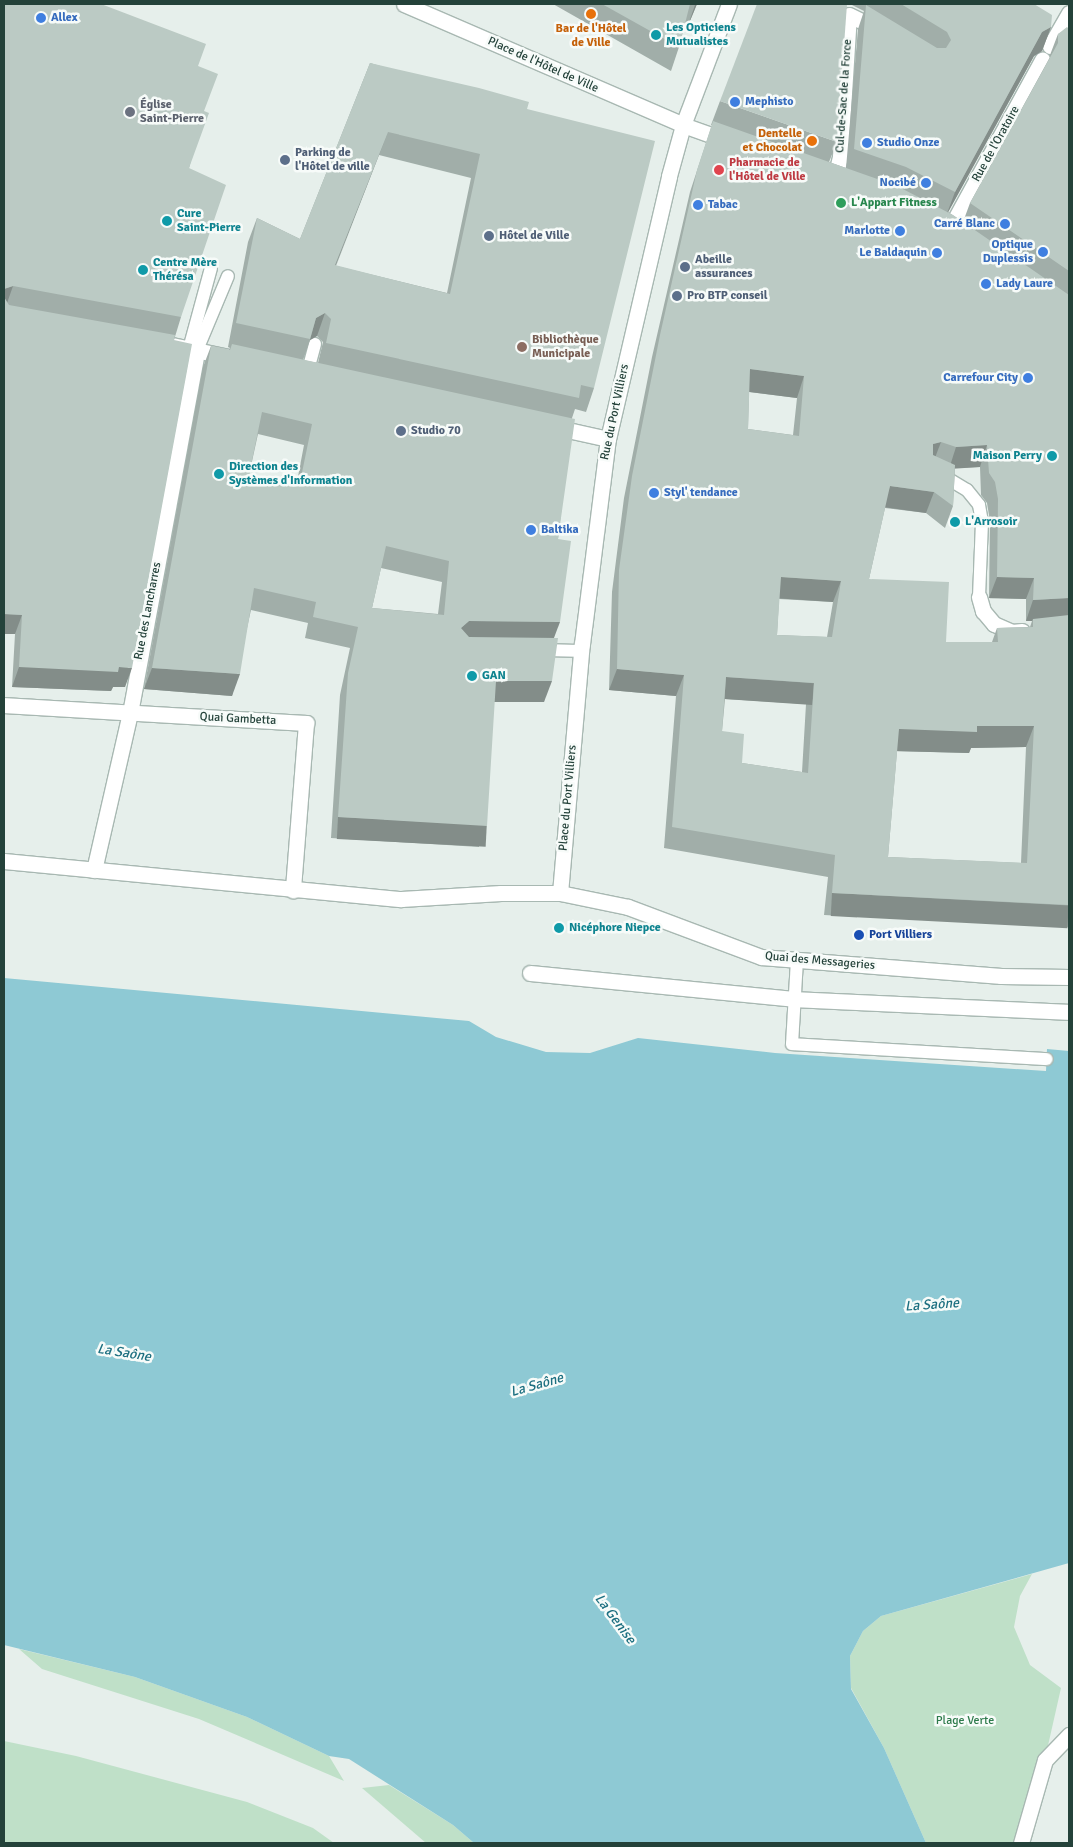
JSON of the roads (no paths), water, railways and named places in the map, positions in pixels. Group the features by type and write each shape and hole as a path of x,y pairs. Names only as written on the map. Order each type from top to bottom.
{"street":[{"name":"Place de l'Hôtel de Ville","path":"404,4 683,125 744,148"},
{"name":"Rue du Port Villiers","path":"576,704 581,650 608,439 683,125 730,4"},
{"name":"Cul-de-Sac de la Force","path":"835,178 840,157 843,11 891,38"},
{"path":"1050,46 1069,13"},
{"name":"Rue de l'Oratoire","path":"950,228 1042,60"},
{"path":"820,173 850,182"},
{"path":"933,219 966,239"},
{"path":"155,342 243,360"},
{"name":"Rue des Lancharres","path":"94,870 130,713 193,349"},
{"path":"288,370 326,378"},
{"path":"538,424 608,439"},
{"path":"979,597 983,611 994,624 1012,632 1040,629"},
{"name":"Place du Port Villiers","path":"560,893 576,704"},
{"name":"Quai Gambetta","path":"4,705 306,723 293,890"},
{"path":"4,861 293,890"},
{"name":"Quai des Messageries","path":"293,890 400,899 501,893 560,893 628,907 761,957 1001,976 1069,977"},
{"path":"530,973 794,999 1069,1012"},
{"path":"1021,1843 1045,1760 1069,1735"}],"lane":[{"path":"193,349 211,268"},
{"path":"193,349 228,276"},
{"path":"307,374 315,344"},
{"path":"931,471 950,478 967,490 979,506 982,522 979,597"},
{"path":"526,650 581,650"},
{"path":"797,960 792,1044 1047,1059"}],"water":[{"path":"4,978 469,1021 496,1037 546,1052 590,1053 638,1038 775,1053 1046,1071 1047,1049 1069,1051 1069,1563 881,1616 863,1631 850,1656 851,1689 884,1748 926,1843 474,1843 453,1825 349,1759 329,1756 247,1717 135,1677 4,1645"}],"place":[{"name":"Bar de l'Hôtel de Ville","path":"591,14"},
{"name":"Allex","path":"41,18"},
{"name":"Les Opticiens Mutualistes","path":"656,35"},
{"name":"Mephisto","path":"735,102"},
{"name":"Église Saint-Pierre","path":"130,112"},
{"name":"Dentelle et Chocolat","path":"812,141"},
{"name":"Studio Onze","path":"867,143"},
{"name":"Parking de l'Hôtel de ville","path":"285,160"},
{"name":"Pharmacie de l'Hôtel de Ville","path":"719,170"},
{"name":"Nocibé","path":"926,183"},
{"name":"L'Appart Fitness","path":"841,203"},
{"name":"Tabac","path":"698,205"},
{"name":"Cure Saint-Pierre","path":"167,221"},
{"name":"Carré Blanc","path":"1005,224"},
{"name":"Marlotte","path":"900,231"},
{"name":"Hôtel de Ville","path":"489,236"},
{"name":"Optique Duplessis","path":"1043,252"},
{"name":"Le Baldaquin","path":"937,253"},
{"name":"Abeille assurances","path":"685,267"},
{"name":"Centre Mère Thérésa","path":"143,270"},
{"name":"Lady Laure","path":"986,284"},
{"name":"Pro BTP conseil","path":"677,296"},
{"name":"Bibliothèque Municipale","path":"522,347"},
{"name":"Carrefour City","path":"1028,378"},
{"name":"Studio 70","path":"401,431"},
{"name":"Maison Perry","path":"1052,456"},
{"name":"Direction des Systèmes d'Information","path":"219,474"},
{"name":"Styl' tendance","path":"654,493"},
{"name":"L'Arrosoir","path":"955,522"},
{"name":"Baltika","path":"531,530"},
{"name":"GAN","path":"472,676"},
{"name":"Nicéphore Niepce","path":"559,928"},
{"name":"Port Villiers","path":"859,935"}],"water label":[{"name":"La Saône","path":"932,1305"},
{"name":"La Saône","path":"124,1353"},
{"name":"La Saône","path":"537,1385"},
{"name":"La Genise","path":"615,1619"}],"park label":[{"name":"Plage Verte","path":"965,1721"}]}
